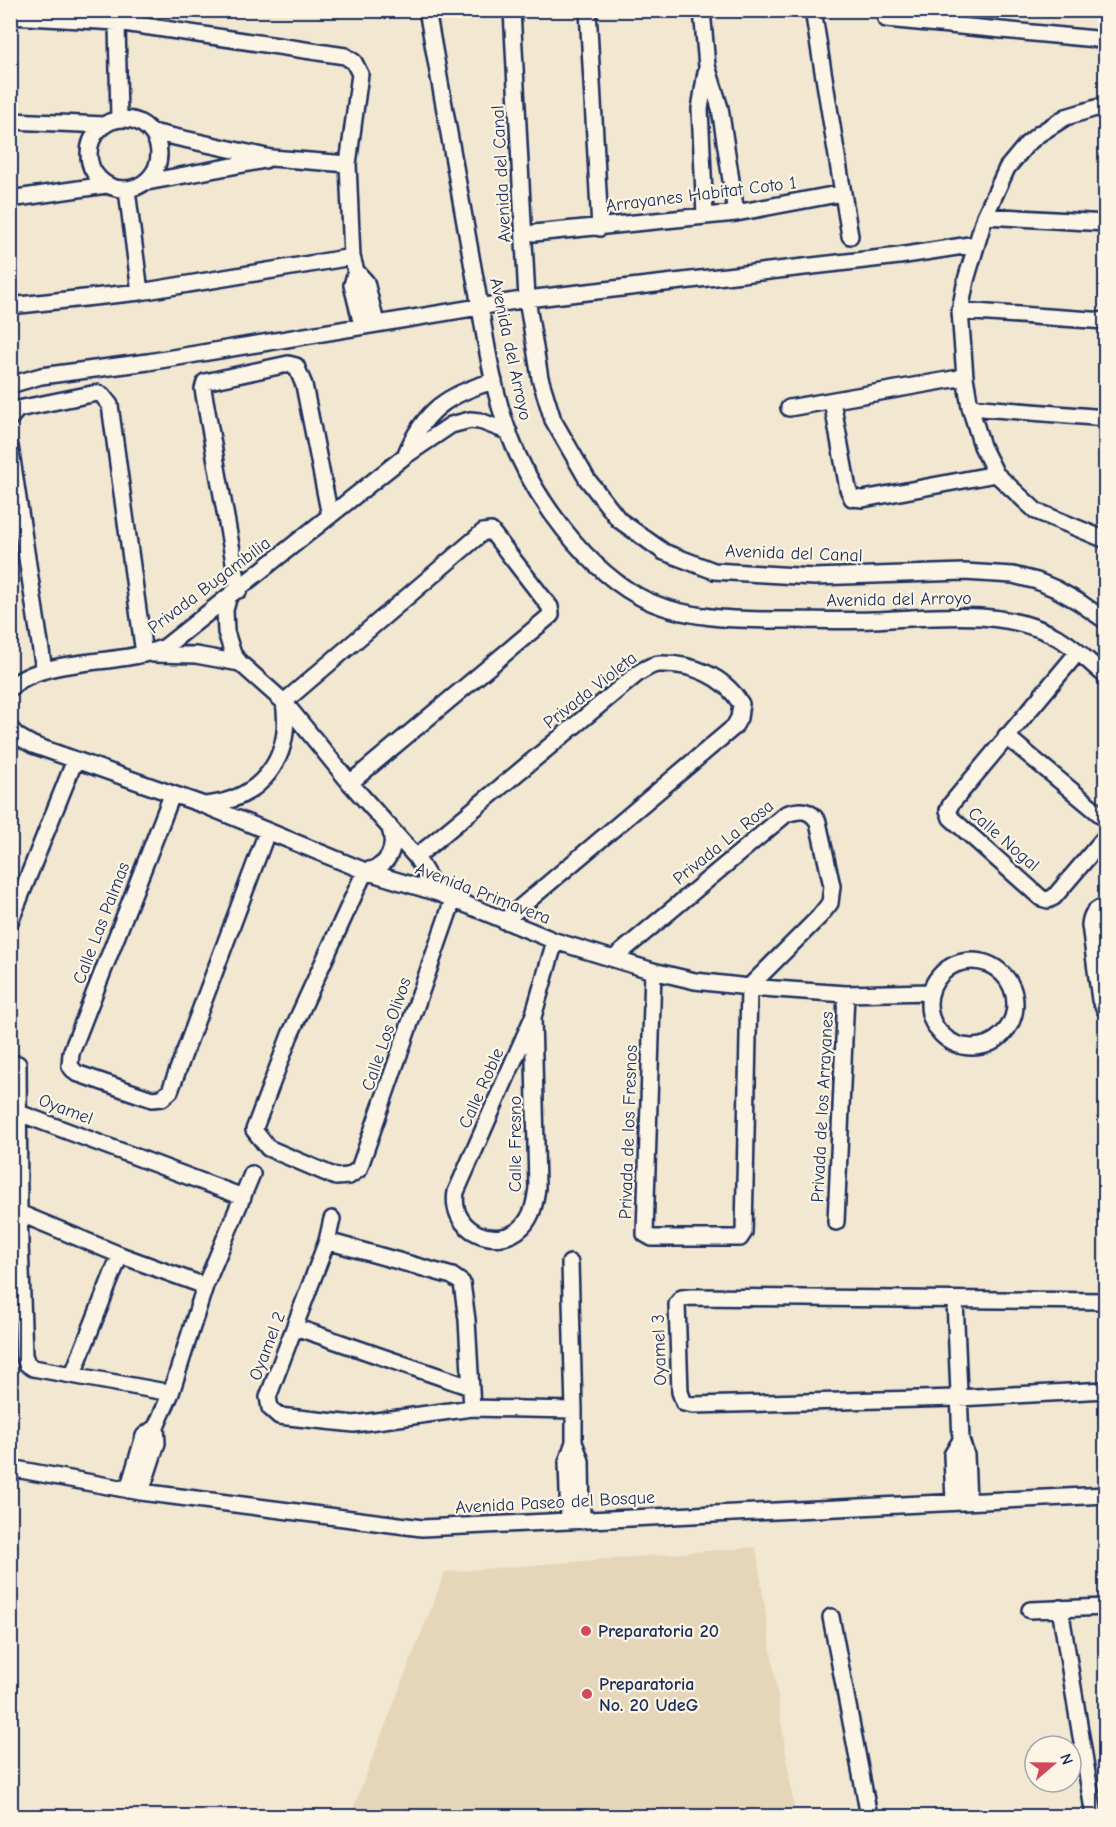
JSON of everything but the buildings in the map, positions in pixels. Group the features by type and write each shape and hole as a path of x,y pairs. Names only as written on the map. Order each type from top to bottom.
{"street":[{"name":"Avenida del Arroyo","path":"427,10 494,381 508,432 541,496 572,537 607,575 650,602 696,614 741,620 855,621 982,617 1013,622 1060,639 1106,676"},
{"name":"Avenida del Canal","path":"512,10 527,299 540,378 553,420 587,479 619,520 664,552 714,571 814,576 964,572 1013,575 1056,589 1106,621"},
{"name":"Arrayanes Habitat Coto 1","path":"588,10 600,228 736,213 843,193"},
{"path":"702,10 707,66 720,108 736,213"},
{"path":"813,10 850,236"},
{"path":"10,16 117,22 345,56 354,62 360,74 348,164 354,264 352,285 369,324"},
{"path":"886,19 928,17 1106,40"},
{"path":"117,22 112,122 95,135 89,148 90,162 96,176 106,185 116,189 134,189 147,182 271,158"},
{"path":"705,216 700,109 707,66"},
{"path":"1106,105 1066,117 1027,144 1007,168 985,216 966,280 960,311 965,377 970,407 982,446 996,474 1036,511 1106,540"},
{"path":"10,121 137,122 152,132 271,158 348,164"},
{"path":"147,182 156,171 160,158 158,144 152,132"},
{"path":"10,200 106,185"},
{"path":"127,190 140,292"},
{"path":"985,216 1106,224"},
{"path":"534,234 600,228"},
{"path":"10,385 35,377 148,362 527,299 899,256 976,244"},
{"path":"10,306 140,292 354,264"},
{"path":"960,311 1106,321"},
{"path":"330,516 304,385 296,366 288,364 205,382 203,389 233,594 225,610 226,632 233,654 284,702 350,783 416,857 438,893"},
{"path":"789,408 965,377"},
{"name":"Privada Bugambilia","path":"405,456 418,429 438,407 463,391 494,381"},
{"path":"10,418 18,409 97,393 102,395 110,405 144,654 196,655 240,663"},
{"path":"832,401 848,489 852,498 863,499 996,474"},
{"path":"970,407 1106,418"},
{"name":"Privada Bugambilia","path":"10,688 18,681 44,670 144,654 165,647 405,456 451,425 480,421 508,432"},
{"path":"10,446 44,670"},
{"path":"284,702 483,532 487,530 494,534 550,607 551,615 350,783"},
{"name":"Calle Nogal","path":"1078,652 1006,736 948,810 951,818 1041,898 1048,900 1054,897 1106,837"},
{"name":"Privada Violeta","path":"416,857 637,674 657,664 696,668 718,679 733,691 741,704 739,718 734,727 504,921"},
{"path":"204,805 229,801 240,796 251,790 269,773 276,763 284,739 286,727 284,702"},
{"name":"Avenida Primavera","path":"10,728 17,736 33,745 204,805 365,871 438,893 555,941 652,971 695,981 749,987 846,994 930,992"},
{"path":"1006,736 1106,819"},
{"path":"10,922 75,760"},
{"name":"Calle Las Palmas","path":"172,795 71,1053 70,1066 76,1073 152,1099 162,1098 170,1091 267,832"},
{"name":"Privada La Rosa","path":"613,959 786,814 804,810 813,814 818,822 832,886 830,903 749,987"},
{"path":"365,871 380,867 390,856 394,841 389,826"},
{"name":"Calle Los Olivos","path":"365,871 290,1035 254,1130 268,1148 336,1177 349,1176 359,1169 453,900"},
{"path":"1106,906 1096,910 1091,916 1090,925 1100,1000 1106,1011"},
{"name":"Calle Roble","path":"485,1236 470,1230 459,1219 454,1201 456,1192 533,1017 555,941"},
{"path":"970,960 991,965 1008,979 1013,989 1015,999 1012,1021 1007,1030 990,1044 969,1048 958,1045 940,1034 933,1024 928,1003 930,992 934,982 949,966 970,960"},
{"name":"Privada de los Fresnos","path":"652,971 644,1230 648,1237 652,1238 736,1239 742,1236 749,987"},
{"name":"Privada de los Arrayanes","path":"836,1222 846,994"},
{"name":"Calle Fresno","path":"485,1236 500,1236 517,1231 528,1219 535,1205 537,1188 533,1017"},
{"path":"18,1064 20,1113"},
{"name":"Oyamel","path":"171,1393 33,1368 27,1364 24,1355 19,1213 20,1113 243,1197"},
{"path":"135,1491 144,1436 156,1427 171,1393 205,1286 252,1174"},
{"path":"19,1213 120,1255 205,1286"},
{"name":"Oyamel 2","path":"332,1219 327,1241 268,1397 270,1408 279,1416 354,1424 472,1408 574,1410"},
{"path":"327,1241 452,1276 462,1283 467,1320 472,1408"},
{"path":"73,1374 120,1255"},
{"path":"570,1263 574,1442 581,1461 576,1521"},
{"name":"Oyamel 3","path":"1106,1301 682,1298 677,1304 680,1392 684,1403 693,1405 958,1398 1106,1390"},
{"path":"955,1300 958,1398 961,1440 966,1455 961,1502"},
{"path":"295,1327 470,1387"},
{"name":"Avenida Paseo del Bosque","path":"10,1468 135,1491 422,1528 1106,1495"},
{"path":"1030,1610 1106,1607"},
{"path":"1060,1608 1094,1816"},
{"path":"831,1617 869,1816"}],"shaded area":[{"name":"Preparatoria No. 20 UdeG","path":"756,1547 795,1816 350,1816 445,1572"}],"place":[{"name":"Preparatoria 20","path":"586,1631"},
{"name":"Preparatoria No. 20 UdeG","path":"587,1694"}]}
